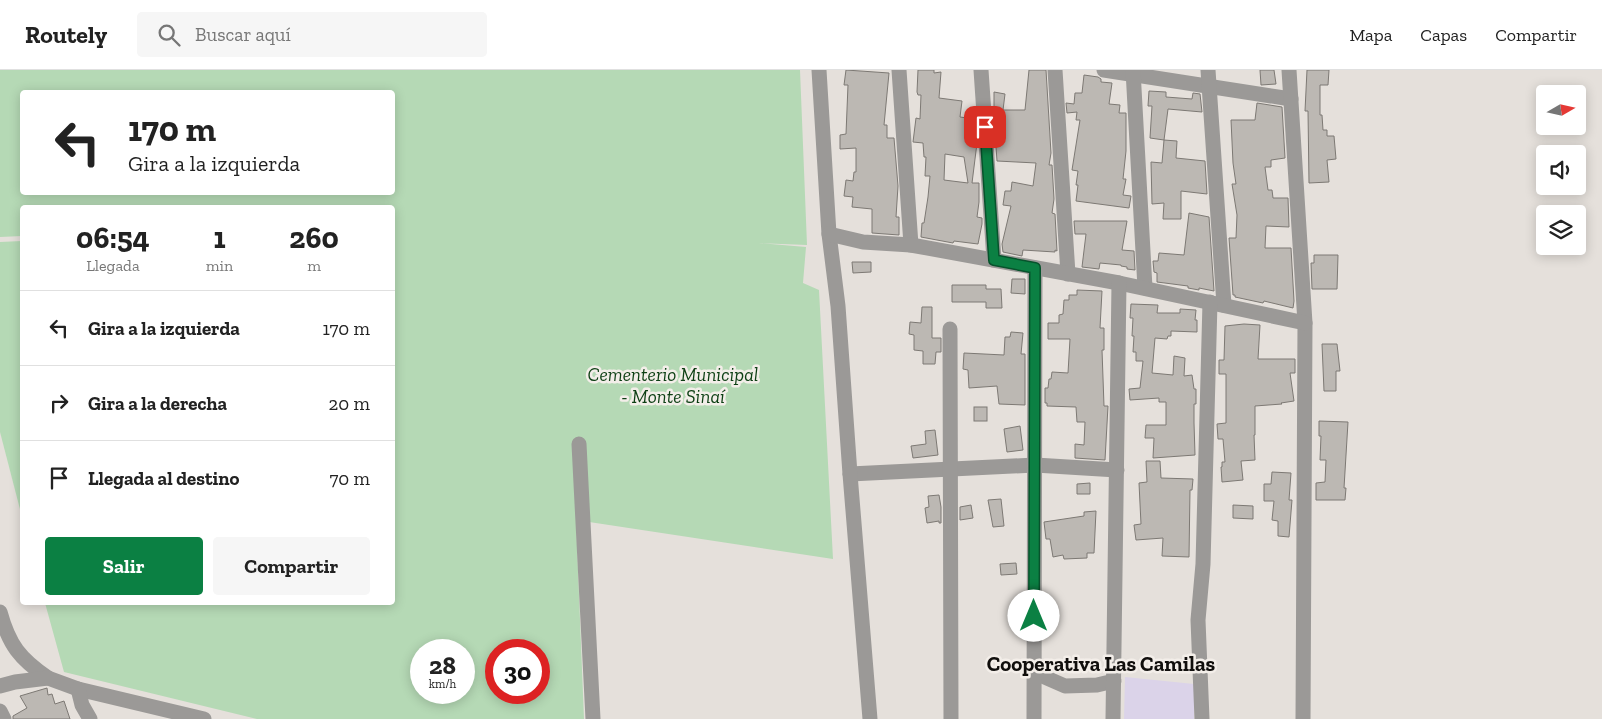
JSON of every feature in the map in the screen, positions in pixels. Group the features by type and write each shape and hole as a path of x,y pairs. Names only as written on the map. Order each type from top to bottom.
{"street":[{"path":"820,70 829,234 838,306 870,719"},
{"path":"899,70 911,245"},
{"path":"981,70 994,260"},
{"path":"1055,70 1068,274"},
{"path":"1104,70 1133,72 1291,99"},
{"path":"1202,719 1198,620 1203,564 1217,303 1208,70"},
{"path":"1289,70 1305,323 1303,719"},
{"path":"1133,72 1145,288"},
{"path":"829,234 863,242 911,245 1145,288 1305,323"},
{"path":"1034,719 1035,268"},
{"path":"1113,719 1119,284"},
{"path":"950,328 951,719"},
{"path":"579,444 593,719"},
{"path":"850,474 1035,465 1117,470"},
{"path":"0,612 6,633 18,652 30,665 48,678 78,689 184,717 204,719"},
{"path":"1034,672 1065,686 1097,685 1114,681"},
{"path":"0,686 48,678"},
{"path":"78,689 82,705 90,719"},
{"path":"0,711 4,719"}],"shaded area":[{"path":"1125,677 1194,684 1194,719 1124,719"}],"green space":[{"name":"Cementerio Municipal - Monte Sinaí","path":"0,70 800,70 807,245 758,243 806,247 803,283 819,290 833,559 576,520 584,719 257,719 64,672 46,605 395,605 395,205 20,205 20,236 0,237"},
{"path":"20,241 20,509 0,432 0,242"}],"building":[{"path":"846,70 889,73 884,125 887,125 887,138 894,138 898,186 896,217 899,217 899,235 872,233 872,209 852,207 853,197 844,196 846,180 853,181 854,172 856,172 856,148 840,149 840,135 846,134 848,85 844,85"},
{"path":"918,70 934,70 934,73 941,72 939,98 962,101 960,117 975,119 977,143 972,183 979,183 977,217 982,218 978,244 954,241 953,243 921,237 930,176 925,176 926,157 924,157 923,143 913,142 916,118 920,119 921,95 918,95","holes":["945,154 964,157 968,183 944,180"]},
{"path":"1029,70 1046,70 1051,153 1049,165 1052,165 1054,199 1052,213 1055,214 1057,251 1023,250 1022,256 1003,252 1002,244 1011,206 1003,205 1005,191 1011,191 1012,182 1033,186 1036,163 997,161 994,92 1005,94 1003,110 1025,110"},
{"path":"1260,70 1274,70 1276,84 1261,85"},
{"path":"1307,70 1329,70 1328,85 1320,85 1320,115 1322,115 1323,130 1327,130 1327,136 1334,136 1336,159 1327,160 1329,182 1309,183 1308,111 1305,111"},
{"path":"1084,75 1098,77 1101,79 1101,82 1112,83 1109,104 1120,105 1119,113 1126,113 1126,151 1123,179 1126,179 1123,195 1131,196 1129,208 1076,201 1078,171 1072,170 1080,120 1076,120 1077,112 1067,113 1066,103 1074,104 1075,93 1082,93"},
{"path":"1149,91 1166,92 1166,97 1192,99 1193,93 1200,94 1202,112 1168,109 1164,140 1150,138 1152,106 1148,106"},
{"path":"1257,103 1282,107 1285,158 1271,160 1271,167 1265,167 1268,190 1272,190 1273,198 1288,198 1289,227 1266,226 1265,248 1291,248 1293,308 1235,297 1233,295 1229,238 1236,238 1237,215 1232,184 1236,184 1231,120 1255,120"},
{"path":"1164,140 1177,141 1176,158 1205,161 1207,194 1181,191 1181,219 1163,219 1164,203 1152,204 1151,162 1162,163"},
{"path":"1189,213 1209,217 1214,291 1157,282 1157,273 1154,272 1153,261 1158,261 1159,253 1184,255"},
{"path":"1074,221 1127,221 1122,250 1134,251 1135,270 1127,269 1127,267 1121,265 1100,263 1099,269 1082,267 1086,234 1075,234"},
{"path":"1314,255 1338,255 1337,289 1312,289 1311,263 1314,263"},
{"path":"852,262 871,262 871,272 853,273"},
{"path":"1012,279 1025,279 1025,294 1011,293"},
{"path":"952,285 986,285 986,289 1001,289 1002,308 986,308 986,302 952,302"},
{"path":"1077,290 1102,291 1100,328 1104,328 1104,350 1102,350 1104,406 1108,406 1105,460 1075,458 1075,444 1084,445 1085,422 1077,422 1076,407 1047,406 1047,403 1045,403 1045,388 1048,388 1052,372 1068,373 1070,339 1048,339 1048,323 1059,323 1059,315 1063,314 1064,300 1069,300 1069,295 1077,295"},
{"path":"1131,304 1158,305 1157,313 1180,313 1180,309 1196,310 1197,332 1171,331 1171,336 1168,336 1167,339 1155,338 1152,373 1173,375 1174,356 1185,358 1184,376 1192,375 1194,389 1196,389 1196,404 1194,404 1195,455 1153,458 1154,438 1145,438 1146,425 1166,425 1166,402 1159,402 1159,398 1130,400 1129,389 1140,388 1143,361 1136,361 1136,352 1133,352 1134,336 1132,336 1133,318 1130,318"},
{"path":"922,307 932,307 932,338 941,338 941,352 936,352 935,364 923,364 923,351 914,350 914,335 909,334 910,322 921,323"},
{"path":"1260,325 1258,359 1295,359 1295,373 1290,373 1294,401 1255,406 1255,460 1241,461 1243,480 1222,482 1221,467 1222,462 1225,462 1223,439 1218,439 1217,424 1226,423 1226,374 1219,374 1219,360 1224,360 1225,326"},
{"path":"1011,332 1023,333 1021,354 1025,354 1025,405 999,404 997,386 969,388 968,370 963,369 964,353 1004,355 1005,337 1010,337"},
{"path":"1322,344 1337,344 1340,371 1336,371 1336,391 1324,391"},
{"path":"974,407 987,407 987,421 974,421"},
{"path":"1319,421 1348,422 1345,500 1316,500 1316,483 1325,482 1326,460 1320,460 1321,436 1319,436"},
{"path":"1020,426 1023,450 1007,452 1004,429"},
{"path":"935,430 938,455 913,458 911,446 926,444 925,431"},
{"path":"1146,461 1160,461 1161,478 1193,479 1192,490 1190,490 1189,557 1162,556 1163,538 1136,540 1134,525 1141,524 1139,483 1147,482"},
{"path":"1272,472 1291,473 1289,500 1292,500 1289,537 1278,536 1278,521 1272,520 1274,501 1264,501 1264,484 1271,484"},
{"path":"1090,483 1090,494 1077,494 1077,484"},
{"path":"939,495 941,523 939,521 927,523 925,508 929,507 928,496"},
{"path":"1001,499 1004,526 993,527 988,500"},
{"path":"971,505 973,518 960,520 960,507"},
{"path":"1233,505 1253,506 1253,519 1233,518"},
{"path":"1096,511 1094,553 1087,553 1087,558 1064,559 1063,555 1053,557 1050,539 1046,539 1044,522 1084,516 1084,512"},
{"path":"1016,563 1017,574 1001,575 1000,564"},
{"path":"47,688 48,695 52,694 55,704 64,701 70,719 13,719 13,716 27,708 20,696"}],"district":[{"name":"Cooperativa Las Camilas","path":"1101,663"}],"route":[{"path":"985,127 994,260 1035,268 1034,616"}]}
